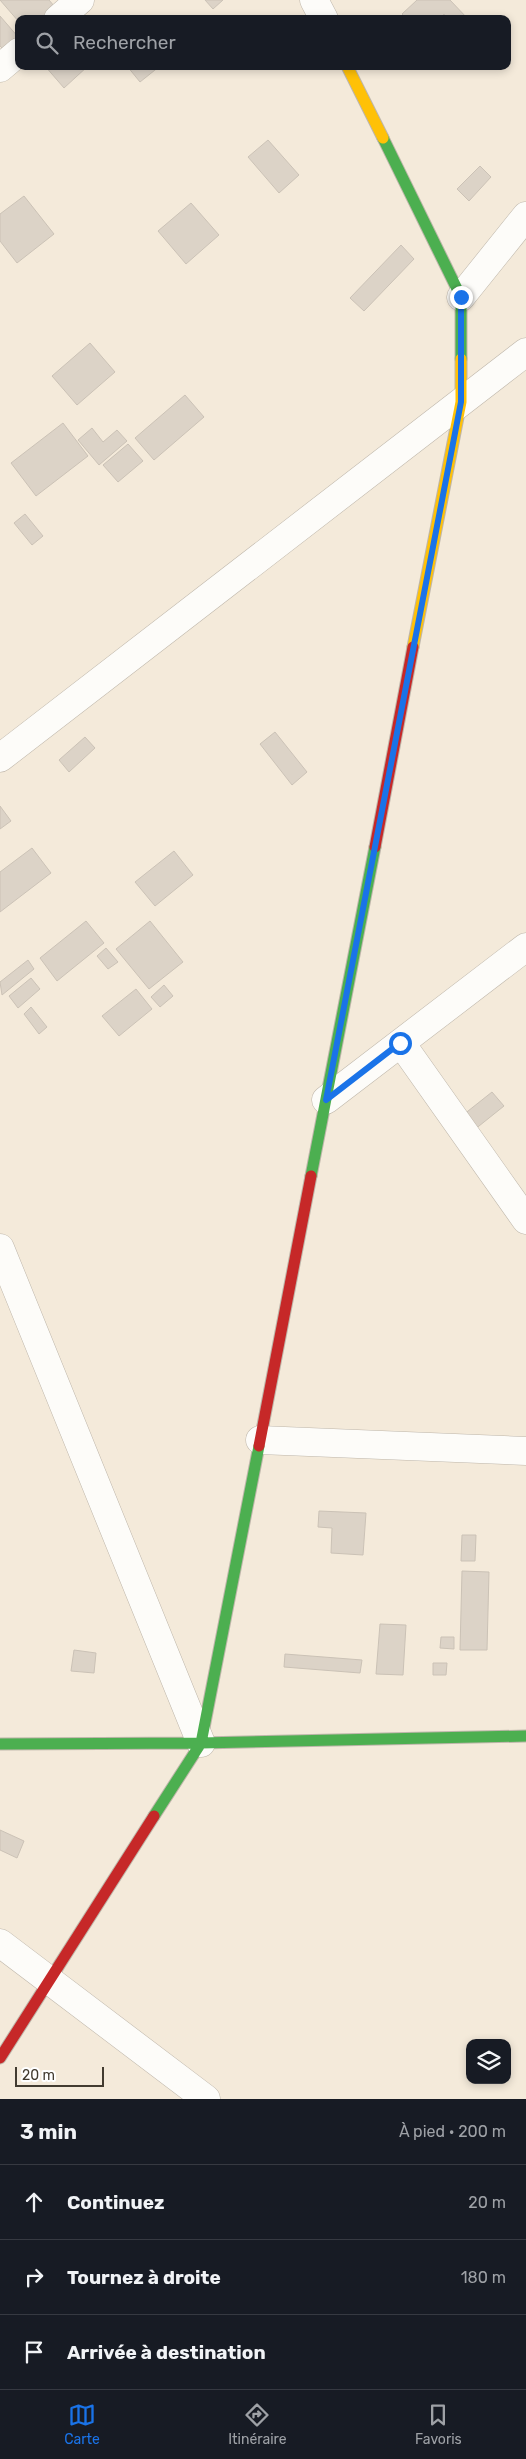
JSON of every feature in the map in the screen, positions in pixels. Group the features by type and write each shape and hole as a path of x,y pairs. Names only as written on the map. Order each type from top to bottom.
{"street":[{"path":"63,15 80,0"},
{"path":"314,0 322,15"},
{"path":"0,68 15,55"},
{"path":"0,2058 201,1743 461,402 461,297 349,70"},
{"path":"461,297 526,216"},
{"path":"0,758 526,352"},
{"path":"326,1100 526,948"},
{"path":"400,1043 526,1220"},
{"path":"0,1248 201,1743"},
{"path":"260,1440 526,1451"},
{"path":"0,1744 201,1743 526,1736"},
{"path":"0,1942 206,2099"}],"building":[{"path":"0,0 49,0 60,13 58,15 15,15 15,17"},
{"path":"205,0 223,0 213,9"},
{"path":"417,0 450,0 464,15 403,15"},
{"path":"0,16 15,33 15,44 6,52 0,46"},
{"path":"48,70 84,70 64,88"},
{"path":"130,70 155,70 140,82"},
{"path":"268,140 299,175 279,193 248,157"},
{"path":"480,166 491,177 469,201 457,189"},
{"path":"24,196 54,234 17,263 0,241 0,214"},
{"path":"191,203 219,235 186,264 158,231"},
{"path":"401,245 414,259 364,311 350,298"},
{"path":"90,343 115,372 77,405 52,376"},
{"path":"185,395 204,417 154,460 135,438"},
{"path":"63,423 88,456 36,496 11,463"},
{"path":"92,428 103,442 117,430 127,441 99,465 78,440"},
{"path":"128,444 143,461 118,482 103,465"},
{"path":"25,514 43,536 32,545 14,523"},
{"path":"275,732 307,772 292,785 260,744"},
{"path":"85,737 95,748 69,772 59,760"},
{"path":"0,806 11,821 0,829"},
{"path":"32,848 51,873 0,912 0,872"},
{"path":"174,851 193,875 155,906 135,882"},
{"path":"86,921 104,943 57,981 40,958"},
{"path":"150,921 183,962 149,989 116,949"},
{"path":"106,948 118,962 108,969 97,956"},
{"path":"28,960 34,969 2,995 0,982"},
{"path":"31,978 40,989 18,1008 9,996"},
{"path":"164,985 173,996 160,1007 151,997"},
{"path":"136,989 152,1009 119,1036 102,1016"},
{"path":"31,1007 47,1027 39,1034 24,1014"},
{"path":"492,1092 504,1106 474,1130 463,1115"},
{"path":"319,1511 366,1513 363,1555 331,1553 332,1528 318,1527"},
{"path":"462,1535 476,1535 475,1561 461,1561"},
{"path":"462,1571 489,1572 487,1650 460,1650"},
{"path":"380,1624 406,1625 403,1675 376,1674"},
{"path":"441,1637 454,1637 454,1649 440,1648"},
{"path":"74,1650 96,1653 94,1673 71,1671"},
{"path":"285,1654 362,1660 360,1673 284,1667"},
{"path":"433,1663 447,1663 446,1675 433,1675"},
{"path":"0,1830 24,1841 17,1858 0,1850"}],"traffic: fast":[{"path":"383,138 461,297 461,359"},
{"path":"311,1176 375,847"},
{"path":"154,1816 201,1743 259,1446"},
{"path":"0,1744 201,1743 526,1736"}],"traffic: slow":[{"path":"349,70 383,138"},
{"path":"413,647 461,402 461,359"}],"traffic: jam":[{"path":"375,847 413,647"},
{"path":"259,1446 311,1176"},
{"path":"0,2058 154,1816"}],"route":[{"path":"400,1043 326,1100 461,402 461,297"}]}
